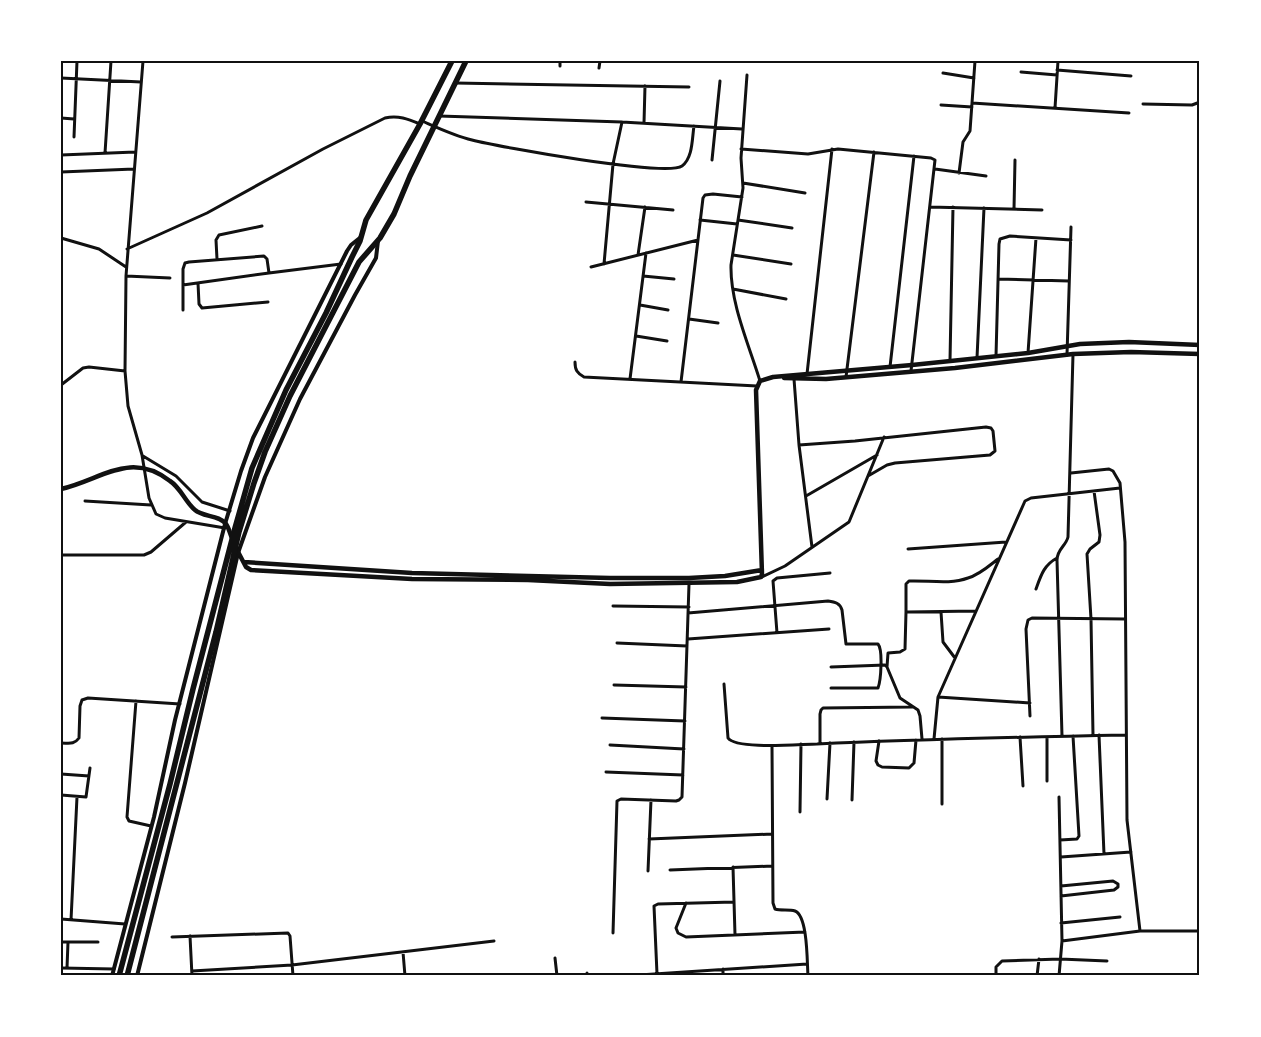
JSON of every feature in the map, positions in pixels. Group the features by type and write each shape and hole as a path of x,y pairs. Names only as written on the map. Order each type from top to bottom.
{"highway":[{"path":"119,976 252,468 286,390 352,257 366,220 421,123 452,61"},
{"path":"127,976 240,532 265,452 290,396 359,262 378,241 394,214 433,126 466,61"}],"main road":[{"path":"61,489 116,469 131,466 144,468 170,480 197,512 219,519 225,526 247,569 251,570 412,579 519,580 610,584 737,582 761,577 762,570 756,390 758,383 773,376 912,365 1080,344 1129,342 1200,345"},
{"path":"773,376 826,380 956,368 1066,354 1131,352 1200,354"},
{"path":"244,562 412,573 610,578 689,578 725,576 762,570"}],"street":[{"path":"74,137 76,61"},
{"path":"105,153 111,61"},
{"path":"143,61 126,267 125,371 129,412 142,455 151,505 156,514 165,518 225,526"},
{"path":"560,61 560,66"},
{"path":"600,61 600,68"},
{"path":"959,172 964,142 970,131 975,61"},
{"path":"1055,108 1058,61"},
{"path":"1057,70 1131,76"},
{"path":"1021,72 1057,75"},
{"path":"943,73 974,78"},
{"path":"575,362 575,369 578,374 584,377 681,382 758,383 731,277 737,222 742,198 741,149 748,75"},
{"path":"61,78 141,82"},
{"path":"712,160 720,81"},
{"path":"455,83 689,87"},
{"path":"644,123 645,86"},
{"path":"1143,104 1192,105 1200,102"},
{"path":"941,105 1055,108 1129,113"},
{"path":"127,249 207,213 323,149 392,116 433,126 470,140 613,164 666,169 675,169 683,166 688,160 694,126"},
{"path":"438,116 622,122 742,129"},
{"path":"61,118 74,119"},
{"path":"604,264 613,164 622,122"},
{"path":"741,149 808,154 832,149 914,156 933,159 936,162 911,371"},
{"path":"807,374 832,149"},
{"path":"61,155 135,152"},
{"path":"846,377 874,152"},
{"path":"890,367 914,156"},
{"path":"1014,209 1015,160"},
{"path":"61,172 134,169"},
{"path":"935,169 986,176"},
{"path":"743,183 805,193"},
{"path":"681,382 703,198 704,195 713,194 742,198"},
{"path":"586,202 673,210"},
{"path":"930,206 1042,210"},
{"path":"638,255 644,207"},
{"path":"950,361 953,207"},
{"path":"978,358 984,208"},
{"path":"700,220 792,228"},
{"path":"218,259 216,240 219,235 262,226"},
{"path":"1066,354 1071,227"},
{"path":"996,356 1000,239 1010,236 1071,240"},
{"path":"112,976 225,526 241,470 253,438 341,264 351,245 361,237"},
{"path":"61,238 99,250 126,267"},
{"path":"1028,352 1036,238"},
{"path":"591,267 698,240"},
{"path":"137,976 187,775 238,553 265,477 296,408 355,294 376,258 378,241"},
{"path":"630,379 646,253"},
{"path":"733,255 791,264"},
{"path":"183,310 183,269 185,264 189,262 264,256 267,259 269,272"},
{"path":"183,285 269,272 341,264"},
{"path":"126,276 170,278"},
{"path":"643,276 674,279"},
{"path":"998,279 1069,281"},
{"path":"198,283 199,304 202,308 268,302"},
{"path":"733,289 786,299"},
{"path":"640,306 668,310"},
{"path":"689,319 718,323"},
{"path":"636,336 667,341"},
{"path":"1062,736 1057,554 1066,543 1068,537 1073,354"},
{"path":"61,385 70,380 83,368 125,371"},
{"path":"794,379 799,445 812,547"},
{"path":"799,445 989,427 993,431 995,451 990,455 895,463 882,467 868,476"},
{"path":"761,577 785,566 848,522 884,438"},
{"path":"806,496 877,454"},
{"path":"142,455 176,476 202,502 230,511"},
{"path":"1071,473 1109,469 1117,476 1120,488 1125,542 1127,820 1140,931"},
{"path":"934,739 938,697 1025,501 1031,498 1120,488"},
{"path":"1093,735 1091,619 1087,554 1099,542 1100,535 1094,491"},
{"path":"85,501 151,505"},
{"path":"61,555 144,555 151,552 186,521"},
{"path":"908,549 1006,542"},
{"path":"1036,589 1044,568 1048,563 1057,558"},
{"path":"922,739 918,710 900,698 887,667 888,653 900,652 905,649 906,584 908,582 958,581 981,572 999,559"},
{"path":"777,633 773,581 778,578 830,573"},
{"path":"613,933 617,800 679,800 682,797 689,584"},
{"path":"688,614 828,601 835,602 842,610 846,644 878,644 881,648 881,665 878,688 831,688"},
{"path":"613,606 689,607"},
{"path":"906,612 976,611"},
{"path":"941,612 943,642 955,659"},
{"path":"1030,716 1028,620 1032,618 1125,619"},
{"path":"688,639 829,629"},
{"path":"617,643 687,646"},
{"path":"831,667 881,665 887,667"},
{"path":"724,684 728,738 736,744 772,746 922,739 1126,734"},
{"path":"614,685 686,687"},
{"path":"938,697 1030,704"},
{"path":"61,742 72,743 76,742 79,738 80,706 82,700 88,698 180,704"},
{"path":"136,701 128,817 129,821 133,823 151,826"},
{"path":"820,744 820,710 823,708 913,707"},
{"path":"602,718 685,721"},
{"path":"1099,735 1104,854"},
{"path":"1047,736 1048,781"},
{"path":"1060,840 1076,839 1079,836 1073,736"},
{"path":"1020,737 1023,786"},
{"path":"942,739 942,804"},
{"path":"879,741 876,761 878,765 882,767 910,768 914,763 916,740"},
{"path":"852,800 854,742"},
{"path":"827,799 830,743"},
{"path":"800,812 801,744"},
{"path":"610,745 684,749"},
{"path":"772,746 773,907 778,910 794,911 798,913 803,921 808,976"},
{"path":"61,795 85,798 87,796 90,768"},
{"path":"606,772 683,775"},
{"path":"61,774 89,776"},
{"path":"71,920 77,797"},
{"path":"1059,798 1062,941 1059,976"},
{"path":"648,871 651,800"},
{"path":"650,839 772,834"},
{"path":"1061,857 1131,852"},
{"path":"670,870 772,866"},
{"path":"733,868 736,935"},
{"path":"1061,886 1113,881 1118,884 1118,887 1114,890 1061,896"},
{"path":"657,974 654,906 658,904 734,902"},
{"path":"686,903 676,928 678,933 690,938 805,932"},
{"path":"1061,923 1120,917"},
{"path":"61,920 125,924"},
{"path":"1062,941 1140,931 1200,931"},
{"path":"172,937 288,933 290,936 293,976"},
{"path":"190,936 192,976"},
{"path":"192,971 292,964 494,941"},
{"path":"61,942 98,942"},
{"path":"67,968 68,942"},
{"path":"403,952 405,976"},
{"path":"555,958 557,976"},
{"path":"1037,976 1039,959"},
{"path":"996,976 996,967 1002,960 1060,959 1107,961"},
{"path":"624,976 807,964"},
{"path":"61,968 114,969"},
{"path":"723,969 723,976"}]}
